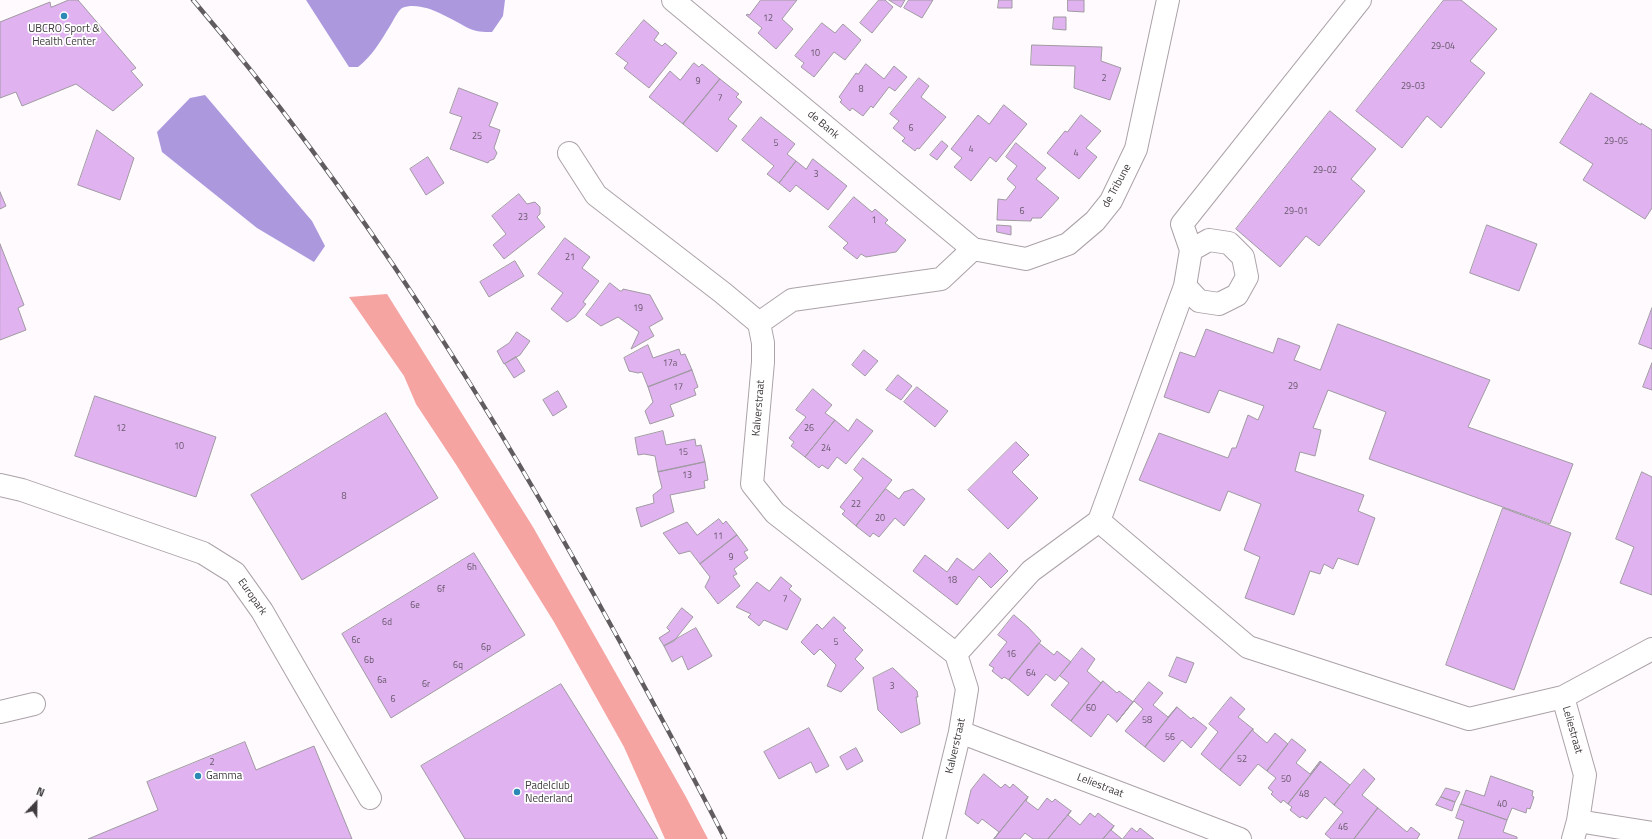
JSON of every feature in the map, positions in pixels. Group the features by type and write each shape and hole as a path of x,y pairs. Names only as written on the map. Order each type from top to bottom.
{"street":[{"name":"de Bank","path":"673,0 973,249"},
{"name":"de Tribune","path":"973,249 1026,259 1068,244 1095,221 1111,201 1136,149 1168,0"},
{"path":"956,654 1031,571 1099,522 1185,286 1191,250 1182,224 1360,0"},
{"path":"569,153 596,195 723,293 759,323 792,300 942,278 973,249"},
{"path":"1185,286 1199,301 1219,304 1237,295 1247,277 1244,257 1229,243 1209,240 1191,250"},
{"name":"Kalverstraat","path":"759,323 763,343 763,362 752,484 776,513 956,654 967,689 960,732 934,839"},
{"name":"Europark","path":"0,485 22,490 203,553 235,573 262,611 370,798"},
{"path":"1099,522 1248,647 1469,719 1563,697"},
{"name":"Leliestraat","path":"1575,830 1585,775 1563,697 1652,649"},
{"path":"0,712 34,704"},
{"name":"Leliestraat","path":"960,732 1240,839"},
{"path":"1575,830 1652,833"}],"shaded area":[{"path":"306,0 505,0 503,16 492,32 480,32 471,29 427,8 410,6 402,8 368,58 358,67 349,67"},
{"path":"205,95 312,221 325,246 314,262 257,228 162,152 157,132 190,98"},
{"path":"387,294 533,527 686,797 708,839 665,839 624,747 554,622 457,466 416,404 404,376 349,297"}],"building":[{"path":"69,0 78,0 136,68 131,71 143,85 113,111 76,84 22,106 16,92 0,98 0,22 50,2 51,7"},
{"path":"761,0 797,0 782,19 793,29 776,49 758,33 762,28 746,15 749,15"},
{"path":"879,0 885,0 893,7 872,33 860,23"},
{"path":"889,0 905,0 901,7"},
{"path":"909,0 933,0 922,18 904,8"},
{"path":"999,0 1012,0 1012,8 998,8"},
{"path":"1068,0 1084,0 1084,12 1068,11"},
{"path":"1444,0 1461,0 1497,29 1470,61 1485,73 1441,128 1427,116 1402,148 1356,111"},
{"path":"1054,17 1066,17 1066,30 1053,29"},
{"path":"644,20 659,33 654,40 662,46 665,43 677,53 649,88 624,68 628,63 616,54"},
{"path":"822,23 835,33 843,24 861,40 845,60 834,52 814,77 801,67 804,63 795,56"},
{"path":"1032,45 1102,47 1101,61 1121,68 1110,100 1074,88 1075,66 1031,65"},
{"path":"694,63 699,67 702,64 720,79 683,124 649,97 670,71 680,80"},
{"path":"866,64 884,79 894,66 907,77 895,91 889,87 873,108 871,106 863,116 852,108 850,111 840,102 842,100 839,97 856,73 858,74"},
{"path":"919,78 929,86 921,97 946,117 919,149 917,148 915,151 902,141 905,138 893,128 899,121 890,114"},
{"path":"720,79 739,94 736,97 742,102 728,119 737,126 717,152 683,124"},
{"path":"459,88 498,103 489,126 500,130 494,148 497,153 494,159 488,163 450,149 462,117 450,113"},
{"path":"1591,93 1641,125 1641,123 1652,130 1652,208 1645,219 1583,180 1593,164 1560,143"},
{"path":"1004,105 1027,124 996,162 990,157 971,181 954,167 962,158 951,149 978,115 989,124"},
{"path":"1330,111 1376,149 1351,179 1365,191 1319,246 1306,236 1280,267 1236,229"},
{"path":"1081,115 1101,131 1086,148 1097,157 1079,179 1047,153 1065,131 1067,132"},
{"path":"761,117 795,144 787,154 796,161 779,183 767,174 774,166 742,140"},
{"path":"97,130 134,158 120,200 78,185"},
{"path":"942,141 948,146 937,160 930,155"},
{"path":"1016,143 1046,168 1036,179 1059,198 1041,218 1032,218 1031,221 997,220 998,199 1006,200 1016,187 1007,179 1017,166 1006,157"},
{"path":"428,157 444,183 426,195 410,169"},
{"path":"813,159 847,186 828,210 796,185 790,192 779,183 796,161 806,169"},
{"path":"0,192 6,206 0,209"},
{"path":"519,194 527,204 535,202 540,207 540,214 537,217 545,227 504,259 493,245 506,234 492,216"},
{"path":"854,197 872,212 875,209 888,220 885,223 906,240 896,252 866,257 861,254 857,259 843,248 848,243 829,227"},
{"path":"997,225 1011,226 1011,235 997,232"},
{"path":"1487,225 1537,244 1519,291 1470,273"},
{"path":"565,238 590,257 582,268 599,281 583,302 586,304 575,317 567,322 551,309 563,293 538,274"},
{"path":"0,244 24,305 18,308 26,330 0,340"},
{"path":"515,261 524,276 489,297 480,282"},
{"path":"610,283 620,291 623,289 650,295 663,319 649,327 654,336 631,349 639,332 618,317 601,326 586,315"},
{"path":"1652,308 1652,349 1639,344"},
{"path":"1338,324 1490,380 1468,427 1573,464 1550,524 1369,459 1386,412 1328,390 1313,428 1321,430 1315,456 1300,452 1295,471 1364,495 1358,511 1375,518 1358,565 1338,558 1333,569 1324,564 1320,574 1310,571 1294,615 1245,598 1260,557 1244,550 1261,504 1228,491 1220,511 1139,480 1159,433 1228,458 1232,448 1236,448 1248,415 1258,420 1264,406 1219,390 1209,413 1164,397 1180,352 1195,357 1206,329 1273,353 1278,338 1300,346 1294,360 1320,370"},
{"path":"517,332 530,341 520,355 504,364 497,351 509,343"},
{"path":"648,345 653,358 679,349 681,355 685,354 692,370 648,387 642,372 638,373 629,371 624,358"},
{"path":"864,350 878,361 865,376 852,365"},
{"path":"516,357 525,371 514,378 505,364"},
{"path":"1652,363 1652,390 1643,387"},
{"path":"692,370 698,387 694,389 696,395 670,405 674,416 650,424 645,411 653,402 648,387"},
{"path":"898,375 912,386 901,400 886,390"},
{"path":"917,387 948,411 935,427 904,402"},
{"path":"813,389 832,405 825,413 835,420 805,457 791,446 794,442 789,438 806,417 796,410"},
{"path":"558,391 567,407 553,416 543,400"},
{"path":"95,396 216,437 196,497 75,456"},
{"path":"386,413 438,498 302,580 251,495"},
{"path":"857,419 873,431 846,464 837,457 828,469 822,465 819,468 805,457 835,420 848,431"},
{"path":"663,431 666,445 695,439 696,446 701,445 705,462 658,472 655,456 644,454 638,455 635,438"},
{"path":"1016,442 1029,455 1012,472 1038,498 1008,529 968,490"},
{"path":"863,458 892,480 856,526 842,514 845,511 840,507 863,478 854,470"},
{"path":"705,462 708,480 704,481 705,488 670,495 674,512 641,527 636,508 654,503 653,495 662,488 658,472"},
{"path":"1642,472 1652,477 1652,595 1620,583 1634,547 1616,539"},
{"path":"886,489 899,499 904,492 913,489 925,499 904,526 895,518 879,537 873,533 870,537 856,526"},
{"path":"1503,508 1571,533 1514,690 1446,665"},
{"path":"719,519 723,524 726,521 737,535 700,564 690,551 679,554 663,533 687,522 697,535"},
{"path":"737,535 748,550 744,552 748,558 734,569 737,574 733,576 740,586 718,604 705,587 710,577 700,564"},
{"path":"474,553 525,635 391,718 342,634"},
{"path":"990,553 1008,571 991,588 979,576 957,605 913,571 925,555 947,572 957,558 973,570"},
{"path":"781,577 792,586 789,589 801,599 787,630 764,620 759,626 748,617 751,614 736,607 757,582 769,591"},
{"path":"682,608 693,617 674,641 664,646 659,638 670,631 667,628"},
{"path":"1014,615 1041,641 1009,680 1004,677 1002,679 992,671 994,668 989,665 1007,642 998,635"},
{"path":"834,617 846,628 843,630 863,650 855,659 864,668 841,692 827,686 836,665 820,649 814,655 801,642 817,624 822,629"},
{"path":"696,628 712,656 688,670 682,656 672,662 664,646"},
{"path":"1039,643 1054,655 1057,651 1071,662 1055,681 1046,674 1028,696 1009,680"},
{"path":"1082,648 1095,659 1087,671 1101,683 1103,681 1071,721 1051,705 1069,683 1060,676"},
{"path":"1177,657 1194,663 1186,683 1169,676"},
{"path":"893,668 917,691 918,697 916,697 920,724 901,733 878,710 873,678"},
{"path":"1103,681 1117,693 1119,691 1133,702 1117,722 1108,714 1091,737 1071,721"},
{"path":"1149,682 1163,693 1153,705 1168,717 1177,707 1145,747 1125,731 1143,709 1134,701 1117,722"},
{"path":"561,684 658,839 465,839 421,766"},
{"path":"1231,697 1245,709 1238,717 1253,729 1220,770 1201,754 1218,732 1209,724"},
{"path":"1177,707 1191,719 1193,717 1207,728 1191,748 1182,740 1164,762 1145,747"},
{"path":"809,728 829,766 816,773 811,762 779,779 764,752"},
{"path":"1253,729 1253,731 1267,743 1275,733 1288,744 1267,771 1258,764 1240,786 1220,770"},
{"path":"1292,739 1306,750 1296,763 1310,774 1320,761 1321,762 1288,804 1283,800 1281,803 1271,794 1273,792 1268,788 1276,778 1267,771"},
{"path":"245,742 256,770 314,746 352,839 88,839 158,810 147,782"},
{"path":"856,748 863,761 847,770 840,757"},
{"path":"1321,762 1350,785 1334,805 1325,797 1307,819 1302,816 1300,818 1290,810 1292,807 1288,804"},
{"path":"1364,769 1375,779 1362,795 1378,808 1354,839 1331,839 1325,834 1343,812 1334,805"},
{"path":"984,774 1001,788 1005,784 1010,788 1013,784 1028,797 994,839 999,832 982,819 978,824 965,814 971,790"},
{"path":"1491,776 1533,791 1532,796 1534,797 1530,809 1527,808 1526,813 1512,808 1507,820 1461,804 1466,790 1484,796"},
{"path":"1446,788 1460,792 1455,802 1441,797"},
{"path":"1028,797 1026,801 1038,810 1047,798 1052,802 1055,799 1071,811 1048,839 1033,839 1025,833 1020,839 994,839"},
{"path":"1441,797 1455,802 1452,811 1436,805"},
{"path":"1461,804 1507,820 1503,832 1517,837 1517,839 1458,839 1464,821 1456,818"},
{"path":"1378,808 1407,832 1411,827 1420,834 1417,839 1354,839"},
{"path":"1071,811 1068,815 1080,825 1090,813 1095,817 1098,813 1114,826 1103,839 1048,839"},
{"path":"1114,826 1111,830 1122,839 1103,839"},
{"path":"1132,828 1137,832 1140,828 1154,839 1123,839"}],"railway":[{"path":"193,0 313,151 369,229 474,390 524,473 619,640 725,839"}],"place":[{"name":"UBCRO Sport & Health Center","path":"64,16"},
{"name":"Gamma","path":"198,776"},
{"name":"Padelclub Nederland","path":"517,792"}]}
